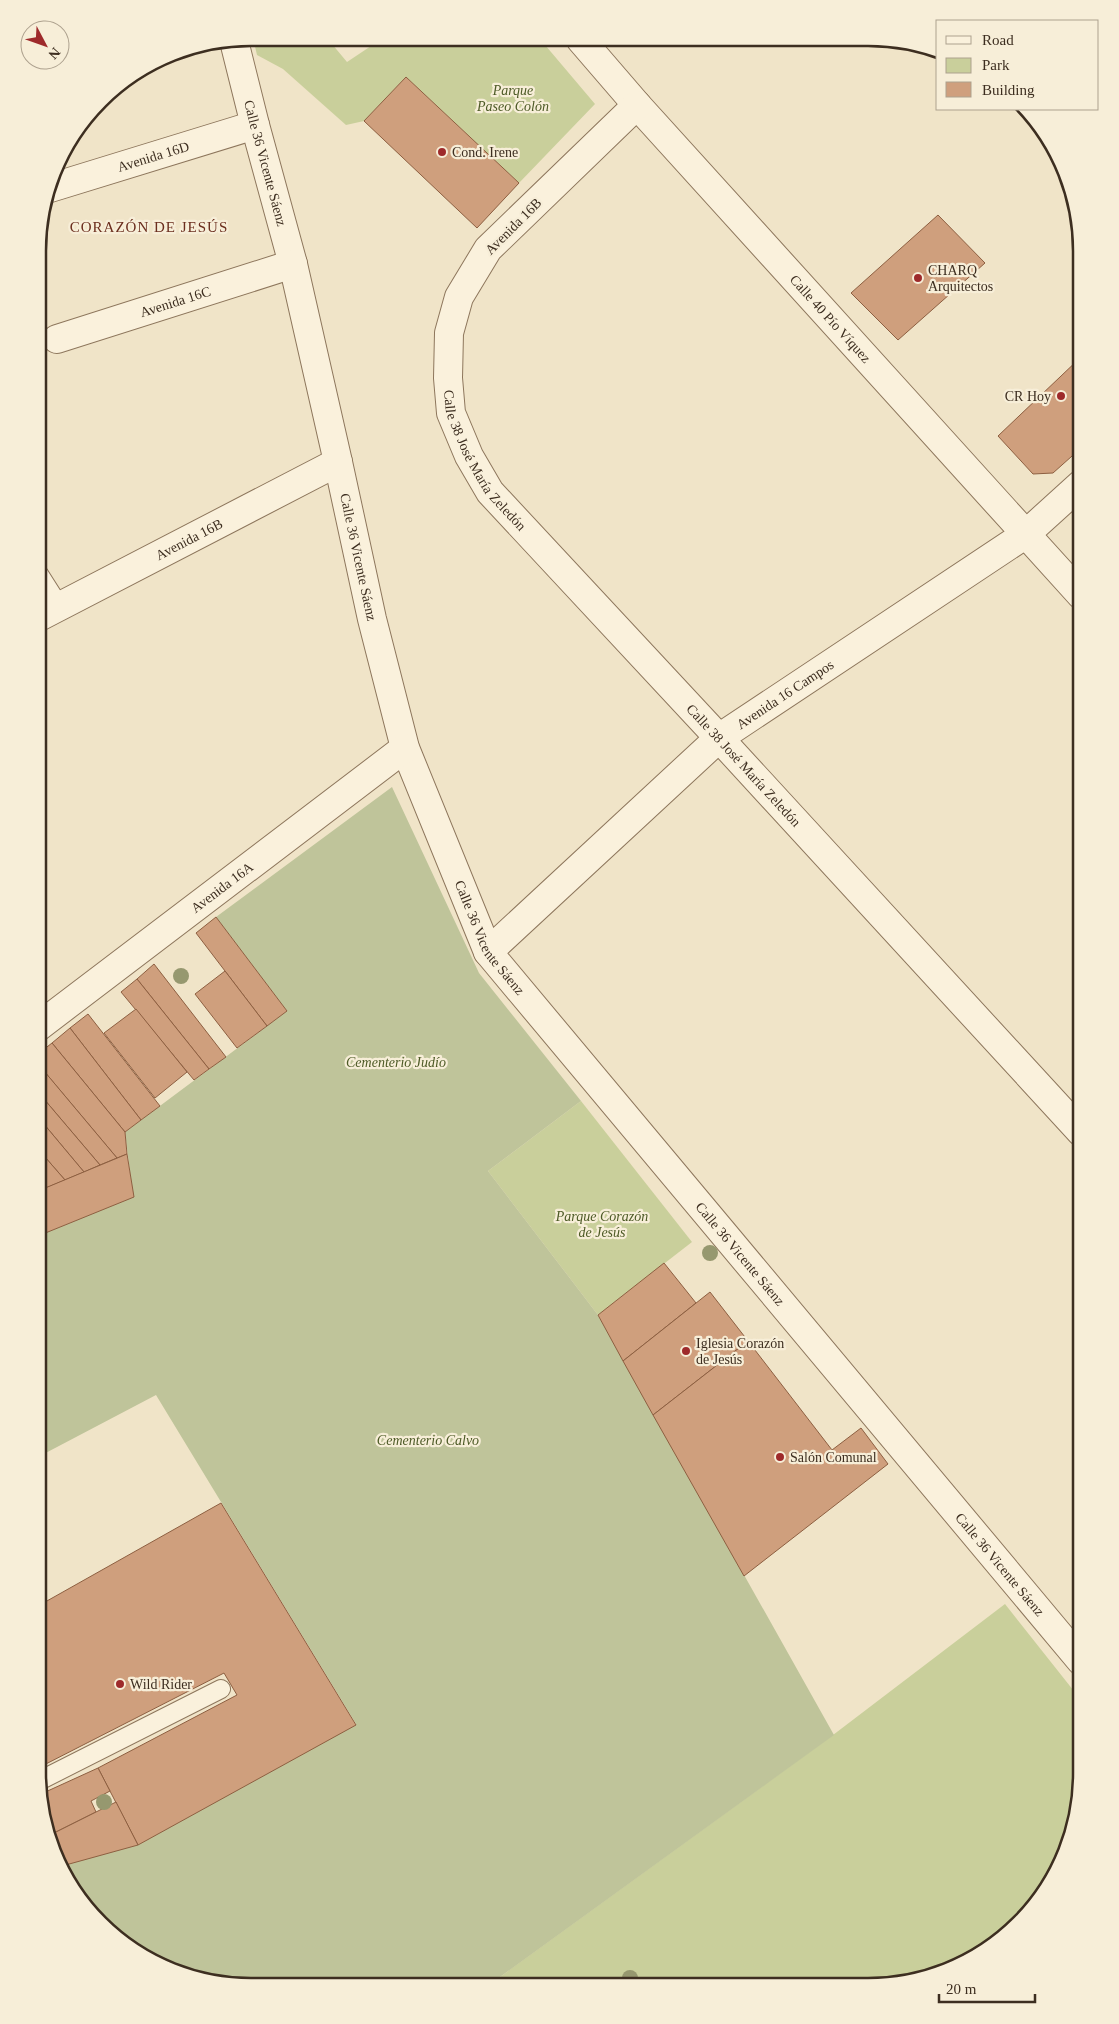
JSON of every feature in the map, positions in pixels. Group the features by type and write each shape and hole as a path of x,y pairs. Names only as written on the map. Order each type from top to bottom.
{"street":[{"name":"Calle 40 Pío Víquez","path":"586,46 637,105 1073,586"},
{"name":"Calle 36 Vicente Sáenz","path":"235,47 254,125 293,264 372,618 405,748 488,952 1073,1651"},
{"name":"Avenida 16B","path":"448,378 449,334 459,297 488,249 637,105"},
{"name":"Avenida 16D","path":"57,186 254,125"},
{"name":"Avenida 16C","path":"57,339 293,264"},
{"name":"Calle 38 José María Zeledón","path":"448,378 452,413 469,456 490,492 1073,1123"},
{"name":"Avenida 16B","path":"49,612 338,462"},
{"name":"Avenida 16 Campos","path":"488,952 719,738 1026,534 1073,491"},
{"name":"Avenida 16A","path":"46,1021 405,748"}],"lane":[{"path":"46,1777 221,1689"}],"green space":[{"name":"Parque Paseo Colón","path":"255,46 334,46 347,62 371,46 546,46 595,104 519,183 406,77 364,121 346,125 283,69 257,55"},
{"name":"Cementerio Calvo","path":"392,787 479,973 581,1101 488,1171 598,1315 834,1735 499,1978 252,1978 198,1971 161,1957 137,1943 116,1927 97,1908 81,1887 67,1863 356,1724 156,1395 46,1453 46,1233 133,1197 125,1132 287,1011 216,917"},
{"name":"Parque Corazón de Jesús","path":"581,1101 692,1242 598,1315 488,1171"},
{"path":"1005,1604 1073,1690 1073,1772 1066,1826 1052,1863 1038,1887 1013,1918 982,1943 958,1957 921,1971 894,1976 867,1978 499,1978 833,1735"}],"building":[{"name":"Cond. Irene","path":"406,77 519,183 477,228 364,121"},
{"name":"CHARQ Arquitectos","path":"938,215 985,263 898,340 851,293"},
{"name":"CR Hoy","path":"1073,365 1073,455 1053,473 1033,474 998,436"},
{"path":"216,917 287,1011 267,1026 196,933"},
{"path":"154,964 226,1057 209,1069 137,979"},
{"path":"225,971 267,1026 237,1048 195,994"},
{"path":"137,979 209,1069 194,1080 121,992"},
{"path":"136,1009 187,1072 155,1098 104,1033"},
{"path":"88,1014 160,1106 141,1120 70,1028"},
{"path":"70,1028 141,1120 125,1132 52,1043"},
{"path":"52,1043 125,1132 127,1154 117,1158 46,1074 46,1048"},
{"path":"46,1073 117,1158 100,1165 46,1101"},
{"path":"46,1101 100,1165 84,1172 46,1127"},
{"path":"46,1127 84,1172 65,1180 46,1158"},
{"path":"127,1154 134,1197 46,1233 46,1188"},
{"path":"46,1158 65,1180 46,1188"},
{"path":"664,1263 696,1303 623,1361 598,1315"},
{"name":"Iglesia Corazón de Jesús","path":"710,1292 748,1341 653,1415 623,1361"},
{"name":"Salón Comunal","path":"748,1341 832,1450 861,1428 888,1464 744,1576 653,1415"},
{"name":"Wild Rider","path":"221,1503 356,1725 138,1845 98,1768 237,1695 224,1673 46,1764 46,1601"},
{"path":"98,1768 110,1791 91,1801 96,1812 55,1832 47,1791"},
{"path":"116,1802 138,1845 68,1864 55,1832"}],"place":[{"name":"Cond. Irene","path":"442,152"},
{"name":"CHARQ Arquitectos","path":"918,278"},
{"name":"CR Hoy","path":"1061,396"},
{"name":"Iglesia Corazón de Jesús","path":"686,1351"},
{"name":"Salón Comunal","path":"780,1457"},
{"name":"Wild Rider","path":"120,1684"}],"district":[{"name":"CORAZÓN DE JESÚS","path":"149,227"}],"park label":[{"name":"Cementerio Judío","path":"396,1062"}]}
